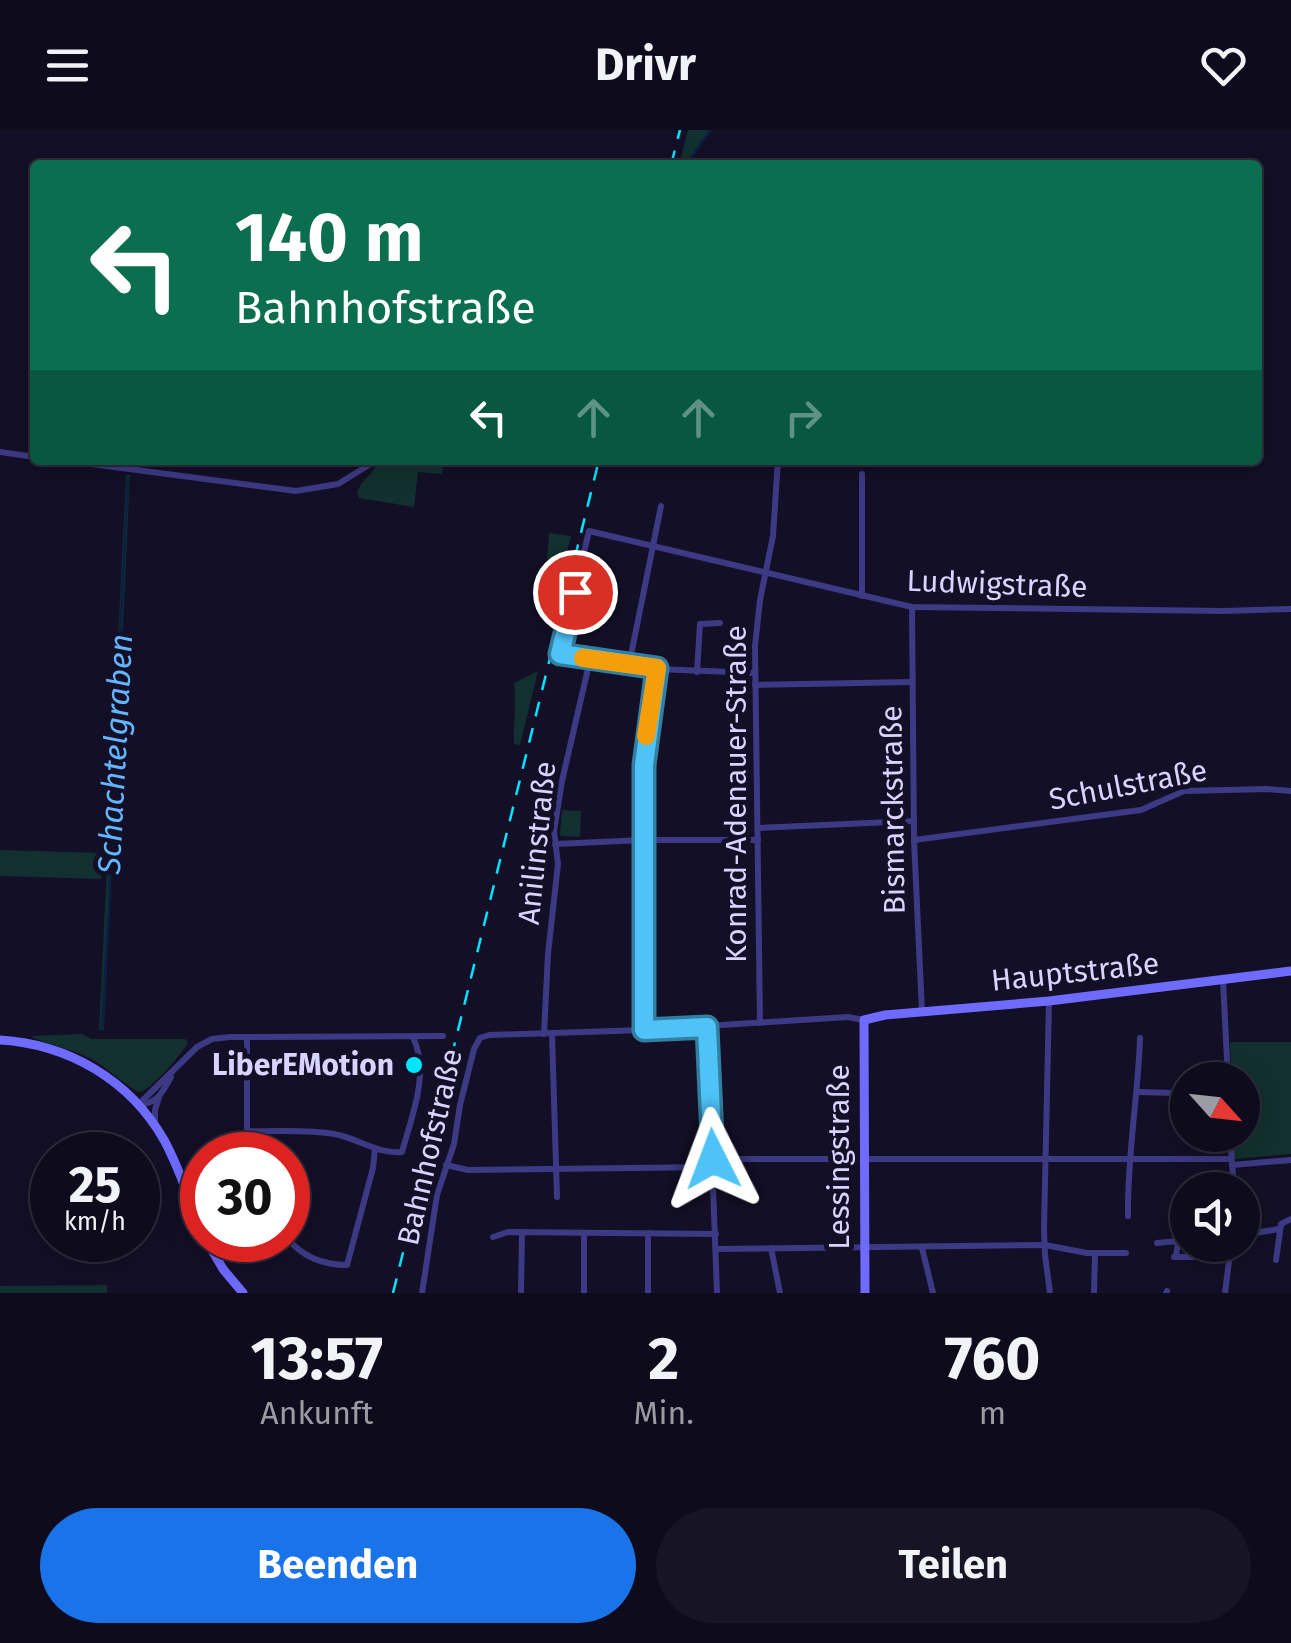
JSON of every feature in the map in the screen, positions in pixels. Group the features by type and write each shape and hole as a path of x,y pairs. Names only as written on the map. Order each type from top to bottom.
{"street":[{"path":"0,452 30,456"},
{"path":"100,465 296,491 338,484 368,465"},
{"name":"Konrad-Adenauer-Straße","path":"760,1024 755,673 757,619 773,536 778,465"},
{"path":"862,474 862,596"},
{"path":"628,666 662,506"},
{"name":"Ludwigstraße","path":"590,659 560,654 589,531 912,607 1291,609"},
{"name":"Bismarckstraße","path":"912,607 914,840 922,1012"},
{"path":"697,672 700,624 720,623"},
{"path":"590,659 697,672 755,673"},
{"name":"Anilinstraße","path":"557,1197 548,1034 548,954 558,871 554,831 590,659"},
{"path":"644,1030 644,765 657,668"},
{"path":"755,685 912,682"},
{"name":"Schulstraße","path":"914,840 1141,810 1184,791 1291,792"},
{"path":"758,828 914,820"},
{"path":"555,844 758,840"},
{"name":"Hauptstraße","path":"864,1020 1049,1002 1291,971"},
{"path":"1224,980 1227,1062"},
{"path":"1049,1002 1045,1245 1050,1293"},
{"name":"Bahnhofstraße","path":"422,1293 434,1212 456,1138 459,1110 477,1042 484,1036 848,1017 864,1020"},
{"name":"Lessingstraße","path":"864,1020 865,1293"},
{"path":"707,1027 717,1293"},
{"path":"138,1104 205,1042 219,1038 443,1036"},
{"path":"247,1037 247,1132"},
{"path":"310,1133 332,1134 375,1149 402,1152 421,1073 420,1052 414,1037"},
{"path":"1128,1216 1128,1159 1138,1092 1140,1038"},
{"path":"0,1040 44,1046 86,1063 114,1081 155,1125 180,1175"},
{"path":"155,1125 155,1110 174,1071"},
{"path":"1138,1092 1170,1093"},
{"path":"138,1104 150,1104 160,1096"},
{"path":"310,1257 348,1265 374,1168 375,1149"},
{"path":"1231,1152 1233,1172"},
{"path":"446,1165 468,1170 864,1159 1291,1160"},
{"path":"1276,1260 1279,1229 1285,1220 1291,1219"},
{"path":"1260,1232 1279,1229"},
{"path":"493,1237 522,1232 716,1234"},
{"path":"521,1293 522,1232"},
{"path":"584,1233 584,1293"},
{"path":"648,1233 648,1293"},
{"path":"1157,1242 1170,1241"},
{"path":"716,1248 1045,1245 1095,1254 1126,1253"},
{"path":"772,1248 780,1293"},
{"path":"922,1248 933,1293"},
{"path":"1094,1293 1095,1254"},
{"path":"219,1262 243,1293"},
{"path":"1225,1293 1229,1262"}],"green space":[{"path":"688,130 712,130 689,160 680,160"},
{"path":"378,465 443,465 442,474 418,472 414,507 359,498 361,484"},
{"path":"126,475 130,475 104,1030 99,1030"},
{"path":"549,533 571,536 554,606 545,585"},
{"path":"538,671 520,745 514,744 514,683"},
{"path":"562,810 581,811 580,837 560,836"},
{"path":"0,850 102,853 101,879 0,876"},
{"path":"82,1034 91,1039 185,1039 188,1043 158,1079 139,1092 92,1059 30,1036"},
{"path":"1230,1042 1291,1042 1291,1154 1234,1159 1234,1152 1260,1152 1260,1062 1231,1062"},
{"path":"107,1285 107,1293 0,1293 0,1286"}],"waterway":[{"name":"Schachtelgraben","path":"689,160 710,130"},
{"name":"Schachtelgraben","path":"102,1029 128,478"}],"railway":[{"path":"672,160 680,130"},
{"path":"393,1293 598,465"}],"slow traffic":[{"path":"583,658 657,668 646,736"}],"place":[{"name":"LiberEMotion","path":"414,1065"}],"route":[{"path":"575,592 560,654 657,668 644,765 644,1030 707,1027 713,1159"}]}
